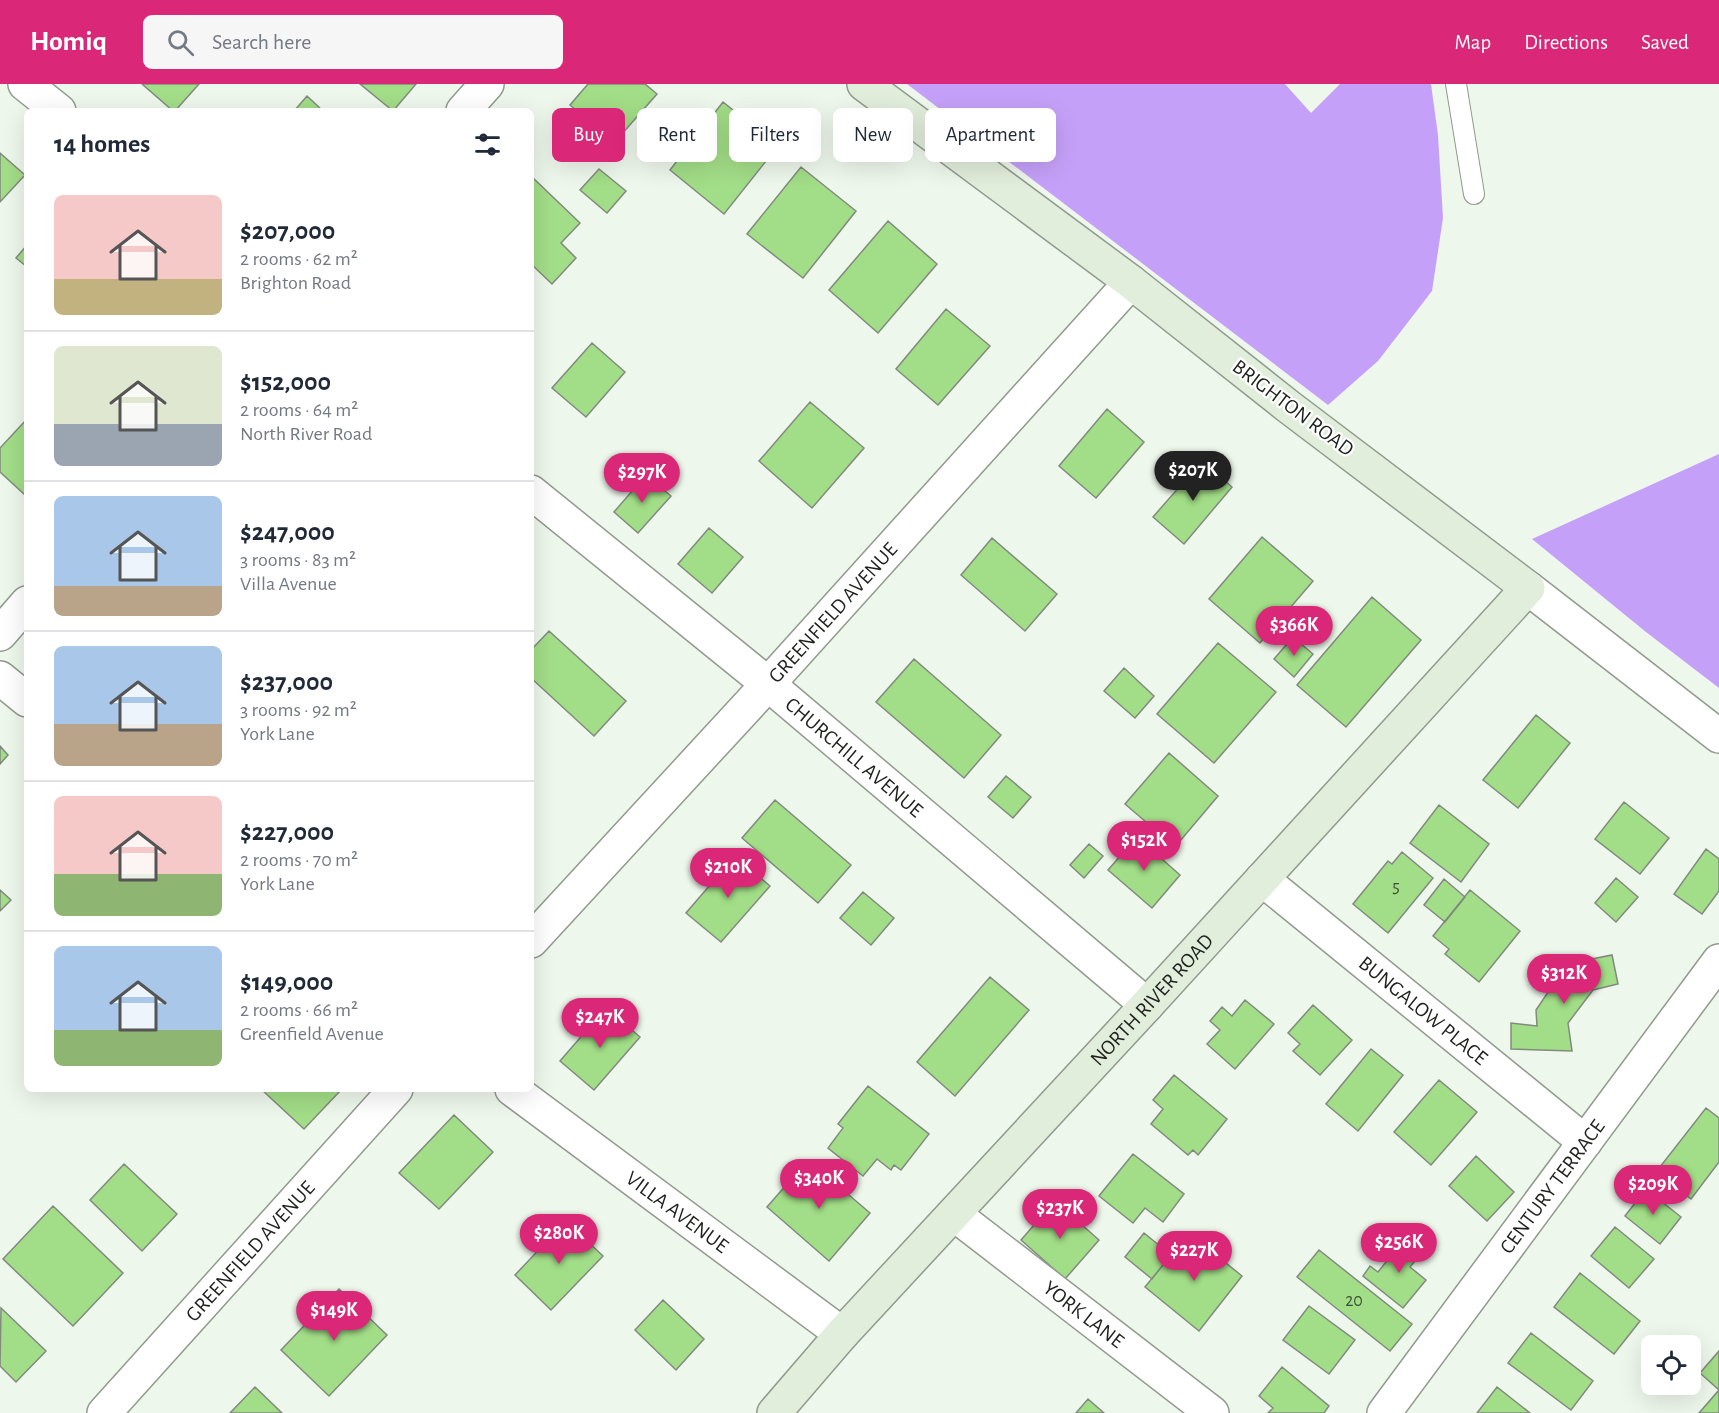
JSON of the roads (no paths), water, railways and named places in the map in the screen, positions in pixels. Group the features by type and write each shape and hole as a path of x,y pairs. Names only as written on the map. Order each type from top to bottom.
{"main road":[{"name":"BRIGHTON ROAD","path":"864,84 1131,282 1289,407 1528,588"},
{"name":"NORTH RIVER ROAD","path":"774,1413 842,1334 1147,1005 1528,588"}],"street":[{"path":"25,84 55,108"},
{"path":"466,108 487,84"},
{"name":"GREENFIELD AVENUE","path":"534,938 768,684 1131,282"},
{"name":"CHURCHILL AVENUE","path":"534,494 768,684 1147,1005"},
{"name":"BRIGHTON ROAD","path":"1528,588 1719,736"},
{"path":"0,634 24,606"},
{"path":"0,678 24,698"},
{"name":"BUNGALOW PLACE","path":"1262,879 1585,1142"},
{"name":"CENTURY TERRACE","path":"1384,1413 1719,961"},
{"name":"GREENFIELD AVENUE","path":"104,1413 393,1092"},
{"name":"VILLA AVENUE","path":"516,1092 842,1334"},
{"name":"YORK LANE","path":"954,1214 1212,1413"}],"lane":[{"path":"1456,84 1474,194"}]}
